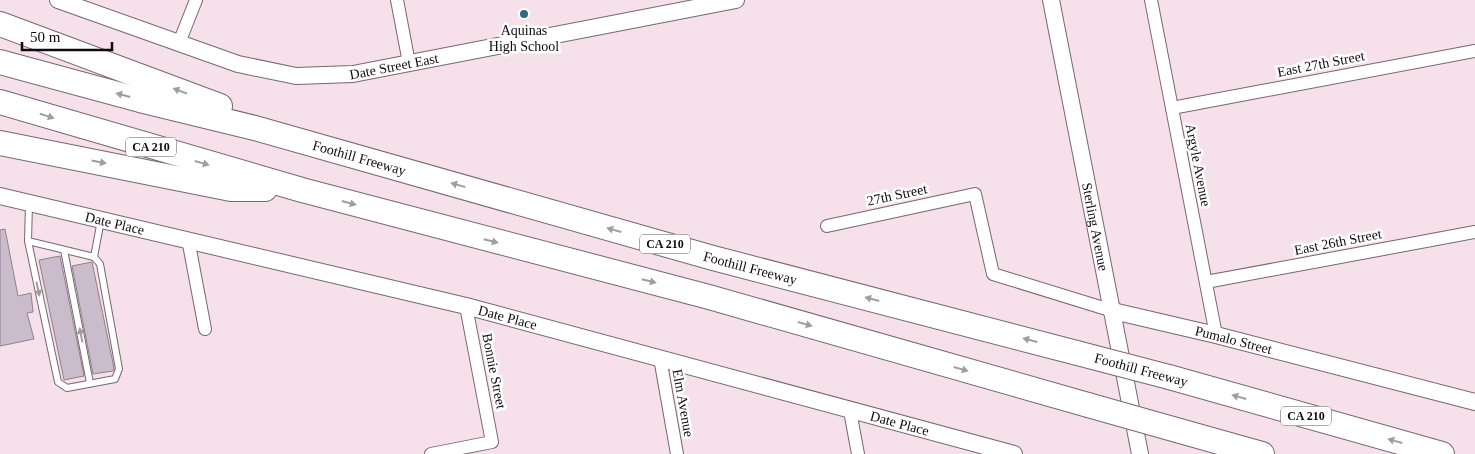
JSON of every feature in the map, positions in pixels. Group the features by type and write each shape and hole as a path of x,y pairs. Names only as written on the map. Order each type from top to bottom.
{"highway":[{"path":"0,24 219,106 255,128"},
{"name":"Foothill Freeway","path":"0,62 140,100 255,128 713,258 1170,377 1442,454"},
{"name":"CA 210","path":"0,102 302,190 709,297 1262,454"},
{"path":"0,143 231,188 302,190"}],"street":[{"name":"Date Street East","path":"58,0 238,64 296,76 353,74 736,0"},
{"path":"179,43 196,0"},
{"path":"397,0 409,63"},
{"name":"Sterling Avenue","path":"1051,0 1140,454"},
{"name":"Argyle Avenue","path":"1151,0 1216,335"},
{"name":"East 27th Street","path":"1172,108 1475,50"},
{"name":"27th Street","path":"826,226 975,194 993,274"},
{"name":"Date Place","path":"0,196 466,306 1014,454"},
{"name":"East 26th Street","path":"1206,282 1475,232"},
{"path":"188,239 205,329"},
{"name":"Pumalo Street","path":"993,274 1113,312 1216,335 1475,402"},
{"name":"Bonnie Street","path":"431,454 492,442 466,306"},
{"name":"Elm Avenue","path":"660,358 677,454"},
{"path":"850,411 858,454"}],"lane":[{"path":"28,241 94,257 100,264 119,369 114,379 67,388 58,382 28,241 29,202"},
{"path":"94,257 102,219"},
{"path":"64,250 90,383"}],"building":[{"path":"5,229 18,296 31,293 33,312 27,313 34,339 0,346 0,230"},
{"path":"60,256 84,376 64,380 39,260"},
{"path":"92,262 114,368 113,371 93,374 72,266"}],"place":[{"name":"Aquinas High School","path":"524,14"}]}
